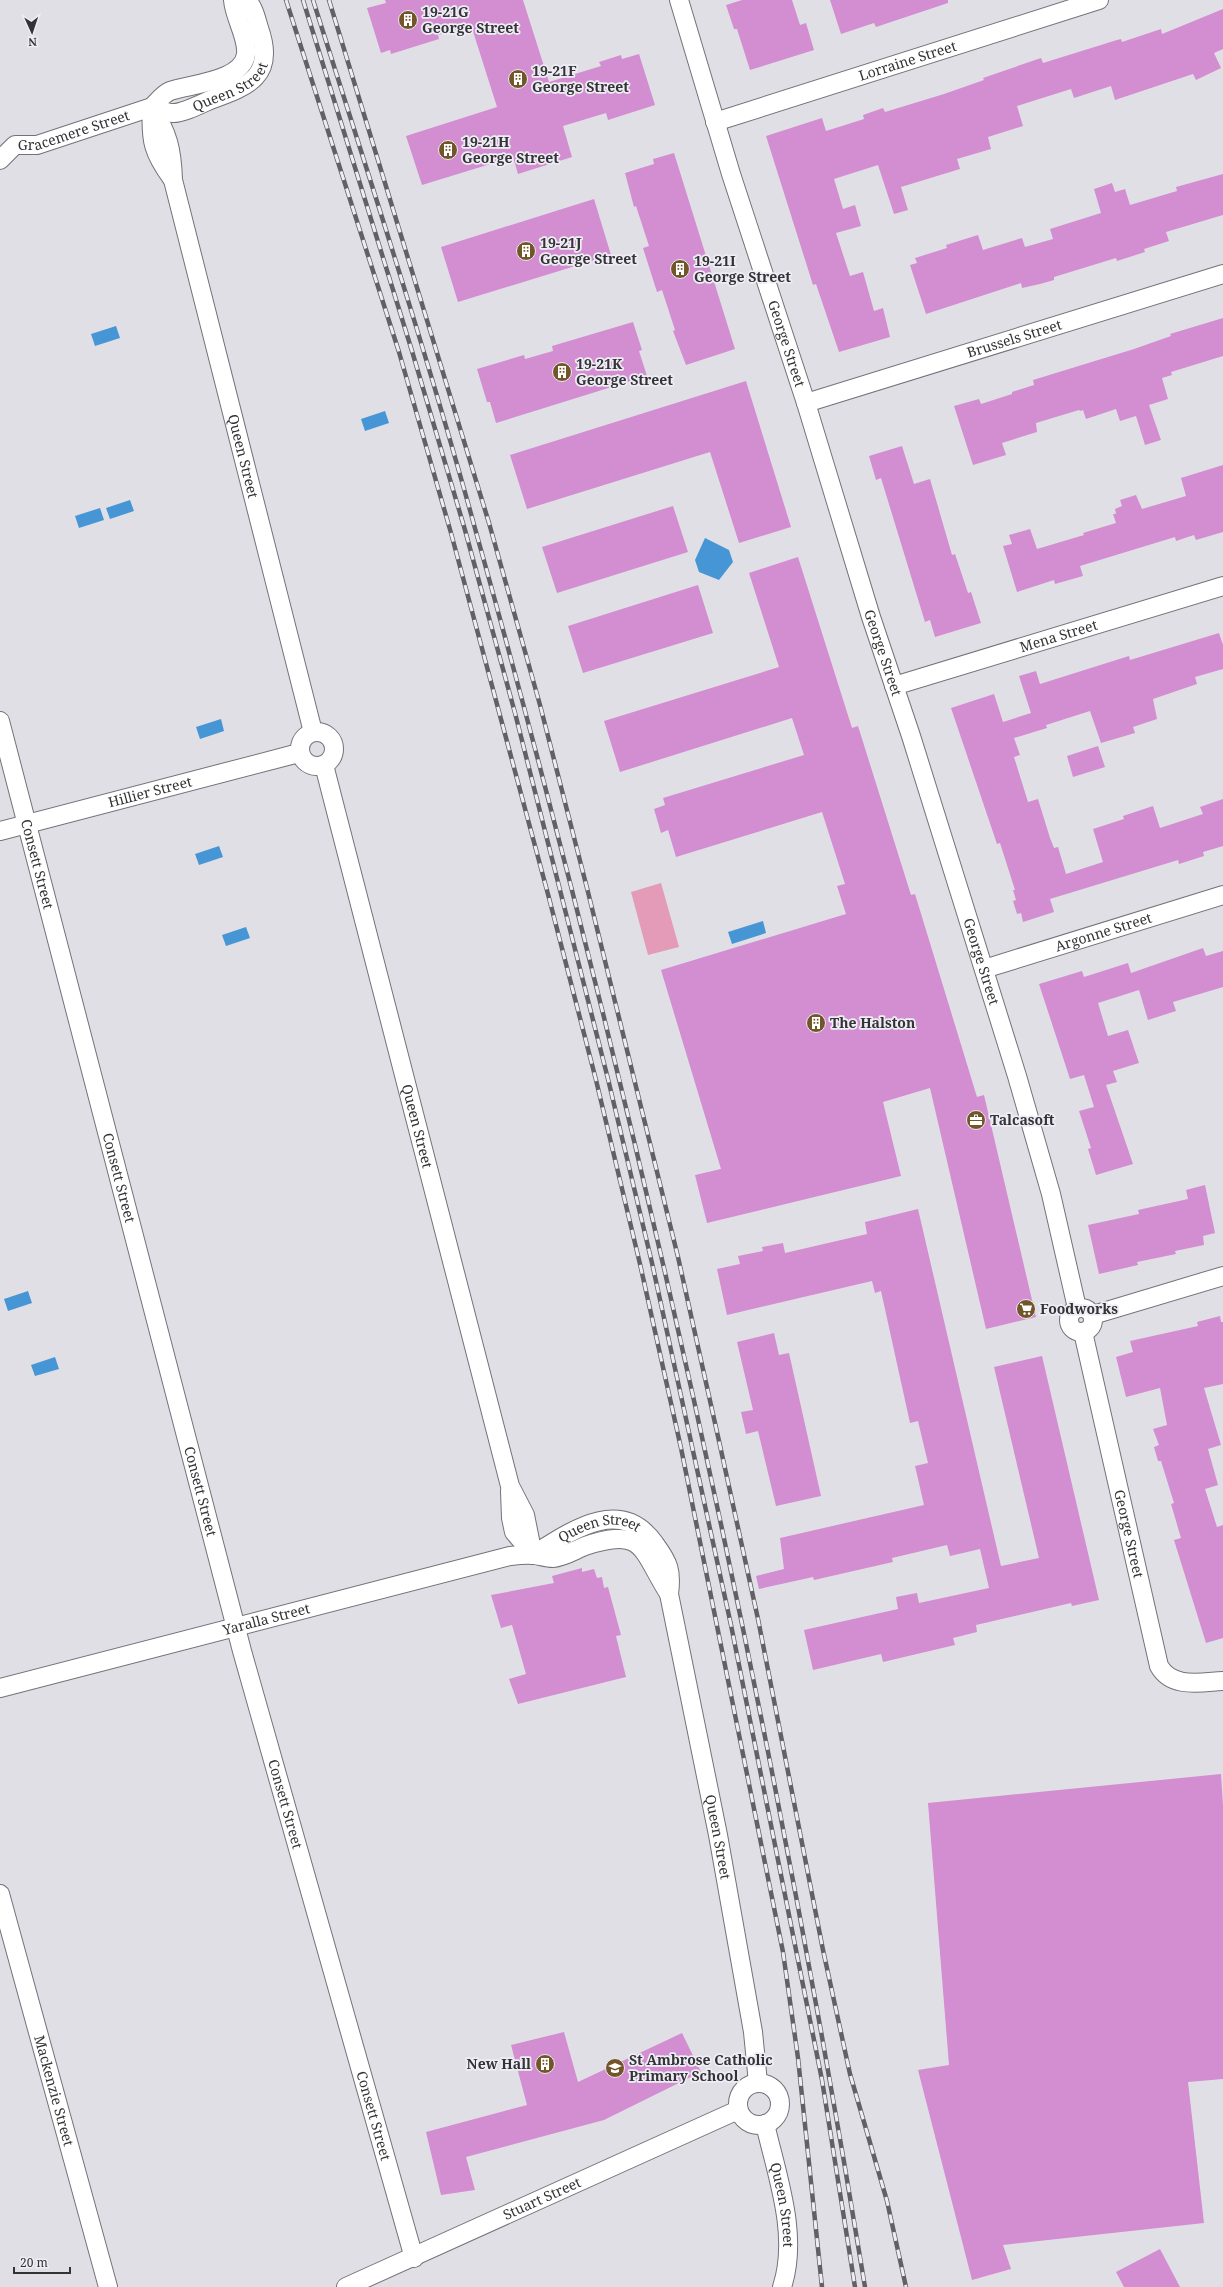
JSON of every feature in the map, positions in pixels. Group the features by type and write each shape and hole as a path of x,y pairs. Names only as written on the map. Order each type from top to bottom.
{"street":[{"name":"Queen Street","path":"152,108 168,92 230,75 239,68 246,53 245,43 234,11 233,0"},
{"name":"Queen Street","path":"152,108 173,114 241,89 252,82 260,70 265,56 263,39 251,5 247,0"},
{"name":"George Street","path":"679,0 715,122 806,403 1017,1076 1051,1194 1077,1308"},
{"name":"Lorraine Street","path":"715,122 1099,0"},
{"name":"Queen Street","path":"152,108 165,129 172,156 173,180 313,732"},
{"name":"Gracemere Street","path":"0,160 14,145 37,145 152,108"},
{"name":"Brussels Street","path":"806,403 1223,274"},
{"name":"Mena Street","path":"894,686 1223,586"},
{"name":"Consett Street","path":"0,721 237,1626 414,2258"},
{"path":"313,732 318,732 329,736 334,746 332,758 324,765 319,767 309,765 299,753 299,747 304,738 313,732"},
{"name":"Hillier Street","path":"0,831 299,753"},
{"name":"Queen Street","path":"324,765 510,1486 510,1518 514,1532 533,1554 578,1529 610,1519 626,1520 642,1528 664,1557 671,1576 669,1594 718,1835 753,2032 758,2083"},
{"name":"Argonne Street","path":"984,969 1223,895"},
{"path":"1093,1315 1223,1276"},
{"path":"1077,1308 1086,1308 1093,1315 1092,1326 1083,1332 1076,1331 1069,1324 1069,1315 1077,1308"},
{"name":"George Street","path":"1083,1332 1159,1666 1165,1676 1179,1682 1223,1681"},
{"name":"Yaralla Street","path":"0,1688 510,1556 533,1554"},
{"name":"Mackenzie Street","path":"0,1894 108,2287"},
{"path":"758,2083 770,2085 775,2089 780,2100 779,2112 776,2118 765,2124 752,2124 746,2121 738,2110 739,2097 742,2091 752,2084 758,2083"},
{"name":"Stuart Street","path":"346,2287 414,2258 738,2110"},
{"name":"Queen Street","path":"765,2124 784,2208 788,2240 788,2266 782,2287"}],"shaded area":[{"path":"661,883 679,947 648,955 631,892"}],"water":[{"path":"116,326 120,338 95,346 91,334"},
{"path":"385,411 389,423 365,431 361,419"},
{"path":"130,500 134,511 110,519 106,508"},
{"path":"100,508 104,520 79,528 75,516"},
{"path":"705,538 729,550 733,562 719,580 699,572 695,560"},
{"path":"221,719 224,731 200,739 196,727"},
{"path":"219,846 223,857 199,865 195,854"},
{"path":"763,921 766,933 732,944 728,932"},
{"path":"246,927 250,938 226,946 222,935"},
{"path":"28,1291 32,1303 8,1311 4,1299"},
{"path":"55,1357 59,1369 35,1376 31,1365"}],"building":[{"path":"385,0 523,0 549,82 601,66 599,62 621,55 622,59 639,54 655,105 608,120 606,113 563,126 572,157 518,174 513,157 422,185 406,136 497,107 471,25 438,35 439,39 391,54 390,50 381,53 367,8 386,3"},
{"path":"742,0 792,0 800,25 806,23 814,50 750,70 737,29 734,29 726,5"},
{"path":"830,0 948,0 948,3 876,27 874,23 841,34"},
{"path":"1223,9 1223,49 1214,53 1221,68 1196,80 1193,74 1115,100 1111,86 1074,98 1071,89 1017,106 1023,126 988,137 991,149 957,159 960,169 901,187 908,210 894,214 878,165 834,179 843,209 855,205 861,226 836,233 850,276 863,272 874,311 883,308 890,337 839,352 816,284 813,285 766,136 822,118 826,131 864,119 863,115 883,108 885,112 944,94 984,80 983,78 1041,58 1043,63 1117,40 1121,39 1122,42 1161,29 1162,34"},
{"name":"19-21I George Street","path":"674,153 735,349 686,365 673,331 675,330 662,290 657,292 643,248 649,246 636,206 634,207 625,173 654,164 653,159"},
{"path":"1223,174 1223,215 1166,232 1169,241 1144,249 1145,252 1117,261 1116,258 1054,277 1054,280 1022,288 1021,283 926,314 910,265 917,263 915,258 947,248 946,245 978,235 983,250 1022,238 1025,247 1053,239 1050,229 1101,213 1094,189 1112,183 1115,192 1125,189 1130,205 1177,191 1176,187"},
{"name":"19-21J George Street","path":"594,199 611,255 458,302 441,247"},
{"path":"1223,318 1223,356 1171,372 1172,375 1162,378 1168,399 1149,405 1161,440 1145,445 1136,416 1120,421 1116,409 1086,419 1083,410 1079,410 1036,423 1037,432 1002,443 1006,455 973,465 954,406 979,399 981,404 1012,394 1012,392 1034,385 1033,380 1134,349 1171,336 1170,334"},
{"name":"19-21K George Street","path":"633,322 642,350 639,351 647,376 496,423 490,402 487,402 477,369 524,355 525,359 553,351 552,346"},
{"path":"746,381 791,527 739,543 710,452 527,509 510,455"},
{"path":"902,446 914,484 930,479 952,555 955,554 968,593 971,592 981,623 935,637 930,620 925,622 881,478 876,480 869,456"},
{"path":"1223,465 1223,532 1196,540 1194,535 1176,541 1175,537 1080,566 1083,576 1055,584 1054,580 1017,592 1003,546 1012,544 1009,535 1030,529 1037,549 1084,535 1083,533 1116,523 1113,514 1116,514 1115,509 1122,506 1120,500 1136,495 1142,509 1186,496 1181,478"},
{"path":"673,506 688,552 557,593 542,547"},
{"path":"798,557 852,728 858,726 911,895 915,894 977,1097 984,1095 1036,1317 986,1329 930,1088 883,1102 901,1176 707,1223 695,1175 721,1169 661,970 846,914 837,886 845,884 822,812 676,857 668,830 661,833 654,809 665,805 663,798 804,755 792,718 620,772 604,721 779,667 749,573"},
{"path":"698,585 713,633 583,673 568,626"},
{"path":"1219,633 1223,645 1223,669 1195,677 1197,684 1153,699 1157,719 1133,727 1135,733 1101,743 1090,711 1046,725 1047,728 1014,738 1020,755 1014,757 1028,802 1038,799 1050,838 1054,848 1058,847 1066,874 1103,862 1093,829 1124,819 1123,816 1153,806 1160,828 1203,814 1200,807 1223,799 1223,846 1203,852 1204,856 1179,864 1178,860 1050,899 1054,912 1023,922 1021,913 1017,914 1013,901 1016,900 1013,890 1015,890 1000,843 997,844 951,708 994,694 1003,722 1031,713 1019,676 1036,671 1040,684 1129,656 1130,660"},
{"path":"1098,746 1105,767 1073,777 1067,756"},
{"path":"1203,948 1206,956 1223,951 1223,987 1173,1002 1176,1011 1148,1020 1139,990 1098,1003 1108,1036 1128,1030 1139,1063 1113,1071 1117,1082 1106,1085 1133,1164 1096,1175 1088,1149 1091,1148 1079,1111 1094,1107 1084,1075 1070,1079 1039,984 1082,971 1084,977 1128,963 1131,973"},
{"path":"1205,1185 1215,1233 1203,1236 1204,1245 1175,1251 1176,1254 1137,1262 1138,1265 1099,1274 1088,1225 1139,1214 1138,1210 1188,1199 1186,1190"},
{"path":"918,1209 1001,1566 1039,1558 994,1367 1042,1356 1099,1600 1072,1606 1071,1603 976,1625 977,1632 953,1638 955,1645 883,1662 881,1654 813,1670 804,1630 898,1609 896,1597 917,1593 919,1603 989,1588 980,1549 950,1556 947,1545 892,1558 893,1562 814,1580 813,1577 759,1589 756,1576 784,1569 780,1538 924,1505 915,1466 928,1463 918,1421 910,1423 881,1291 875,1293 872,1281 727,1315 717,1269 740,1264 738,1256 763,1251 762,1247 783,1243 785,1253 867,1234 865,1222"},
{"path":"1220,1316 1221,1322 1223,1322 1223,1384 1204,1388 1221,1445 1208,1449 1218,1485 1205,1489 1217,1527 1223,1525 1223,1638 1206,1643 1174,1540 1181,1538 1171,1504 1174,1503 1161,1461 1158,1461 1154,1447 1159,1445 1153,1429 1167,1425 1160,1388 1126,1397 1116,1357 1133,1352 1130,1341 1198,1326 1197,1322"},
{"path":"774,1333 779,1355 789,1353 821,1496 776,1506 758,1431 746,1434 741,1412 753,1410 737,1342"},
{"path":"582,1568 582,1572 594,1569 597,1578 602,1577 604,1588 608,1587 621,1635 616,1636 626,1677 518,1704 509,1679 526,1674 512,1625 501,1628 491,1595 554,1583 552,1576"},
{"path":"1221,1774 1223,1806 1223,2079 1188,2082 1204,2223 1003,2245 1011,2269 972,2280 918,2070 949,2065 928,1803"},
{"name":"St Ambrose Catholic Primary School","path":"564,2032 578,2082 682,2033 701,2072 604,2120 466,2157 475,2190 441,2195 426,2132 527,2105 511,2045"},
{"path":"1160,2249 1180,2287 1124,2287 1116,2272"}],"railway":[{"path":"286,0 399,352 451,533 549,898 596,1080 640,1264 681,1448 783,1952 798,2058 822,2287"},
{"path":"303,0 412,351 465,530 515,713 608,1079 652,1263 731,1625 822,2080 855,2287"},
{"path":"313,0 418,332 476,532 535,749 645,1185 695,1404 742,1624 786,1844 827,2065 865,2287"},
{"path":"329,0 489,523 540,705 587,888 678,1257 719,1441 758,1619 823,1950 850,2074 887,2201 906,2287"}],"place":[{"name":"19-21G George Street","path":"408,20"},
{"name":"19-21F George Street","path":"518,79"},
{"name":"19-21H George Street","path":"448,150"},
{"name":"19-21J George Street","path":"526,251"},
{"name":"19-21I George Street","path":"680,269"},
{"name":"19-21K George Street","path":"562,372"},
{"name":"The Halston","path":"816,1023"},
{"name":"Talcasoft","path":"976,1120"},
{"name":"Foodworks","path":"1026,1309"},
{"name":"New Hall","path":"545,2064"},
{"name":"St Ambrose Catholic Primary School","path":"615,2068"}]}
